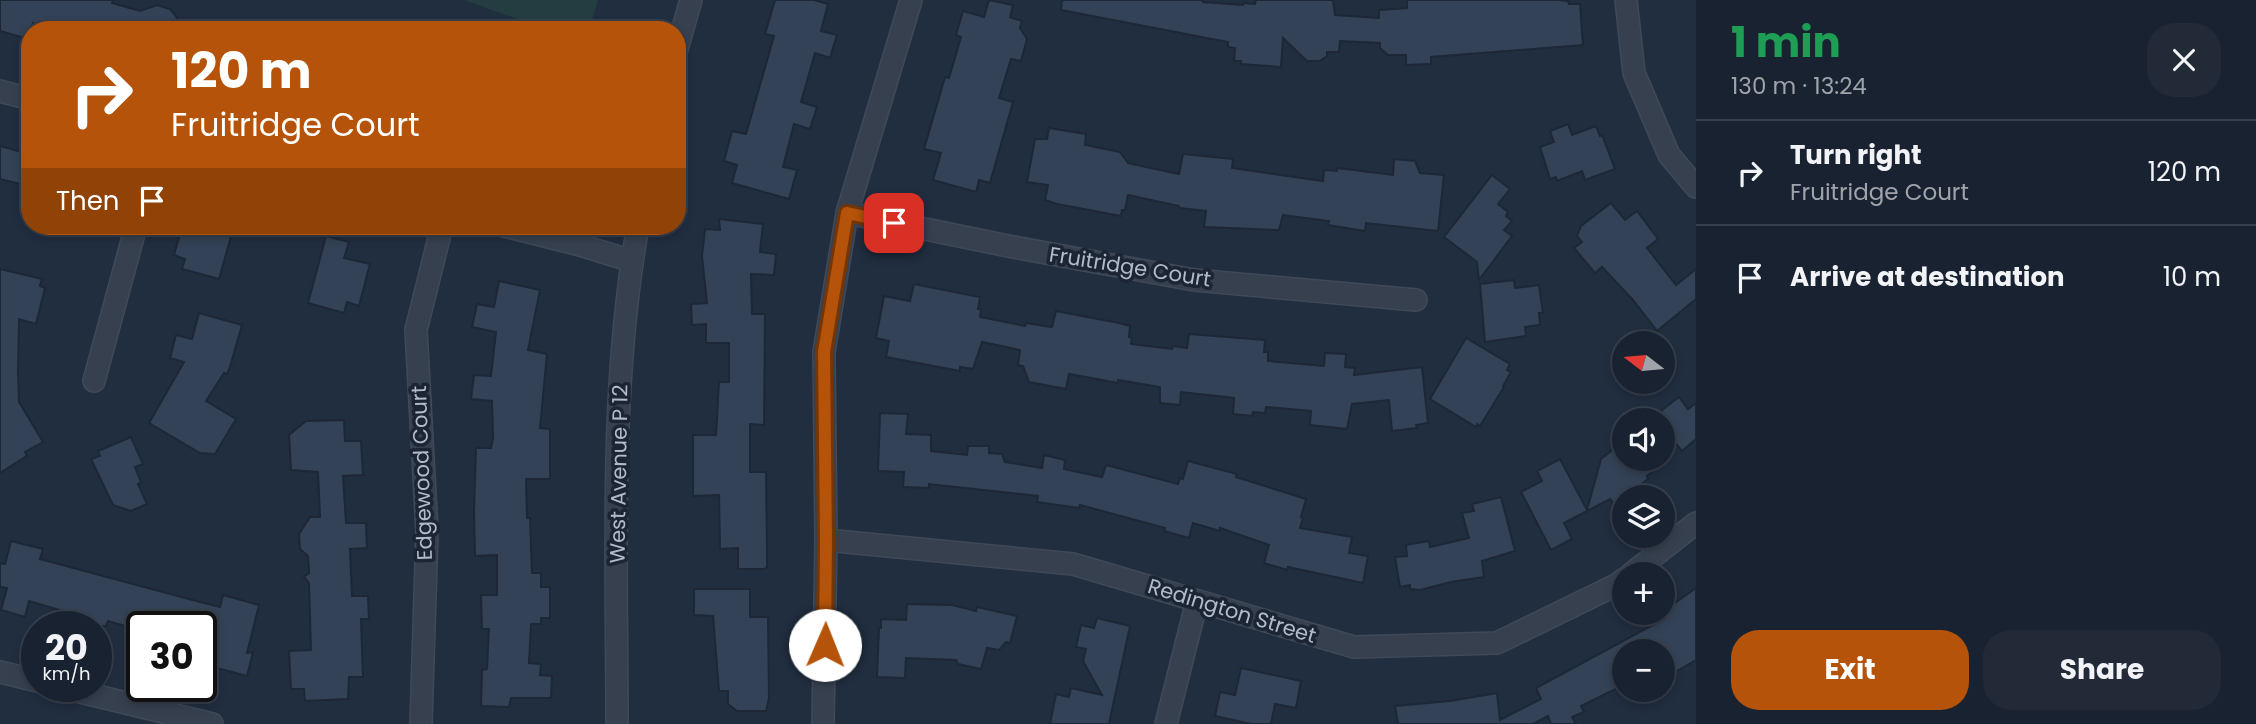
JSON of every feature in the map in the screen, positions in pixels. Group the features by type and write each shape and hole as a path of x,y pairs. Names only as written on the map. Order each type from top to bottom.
{"street":[{"path":"685,21 691,0"},
{"path":"823,724 826,540 824,352 847,213 911,0"},
{"path":"1626,0 1634,73 1669,155 1696,187"},
{"path":"0,91 21,97"},
{"name":"Fruitridge Court","path":"847,213 1194,280 1416,300"},
{"path":"94,381 134,235"},
{"name":"Edgewood Court","path":"421,724 427,531 416,330 440,235"},
{"path":"540,235 632,261"},
{"name":"West Avenue P 12","path":"617,724 619,401 636,235"},
{"path":"1646,562 1696,523"},
{"name":"Redington Street","path":"826,540 1073,564 1354,647 1497,643 1612,587"},
{"path":"1166,724 1198,601"},
{"path":"0,673 21,678"},
{"path":"112,700 212,724"}],"green space":[{"path":"464,0 598,0 592,21 524,21"}],"building":[{"path":"0,0 113,0 112,3 140,11 157,5 170,9 180,21 21,21 21,37 0,31"},
{"path":"775,0 814,0 828,4 821,31 837,35 830,58 815,53 801,102 817,107 810,129 794,124 783,167 797,170 789,199 732,183 737,165 724,161 732,131 746,134 774,36 765,34"},
{"path":"989,0 1013,5 1010,17 1022,21 1020,28 1027,39 1021,61 1011,59 999,98 1013,102 990,183 979,180 976,192 933,180 941,153 924,149 945,77 949,78 961,37 956,35 963,11 984,17"},
{"path":"1062,0 1203,0 1243,5 1255,4 1256,0 1333,0 1335,15 1379,18 1379,10 1407,8 1407,0 1558,0 1580,4 1583,45 1431,57 1431,64 1406,65 1406,55 1388,55 1380,48 1380,43 1340,41 1339,52 1327,52 1327,56 1320,61 1307,61 1283,38 1281,67 1241,64 1241,61 1234,61 1235,48 1228,47 1228,42 1061,10"},
{"path":"1568,124 1572,135 1596,126 1615,169 1585,180 1582,171 1557,181 1556,177 1550,179 1540,147 1554,142 1550,131"},
{"path":"1049,128 1086,134 1085,145 1120,152 1128,163 1179,174 1183,154 1233,159 1232,168 1323,181 1324,170 1337,171 1337,168 1393,175 1394,159 1415,161 1420,173 1444,175 1438,231 1366,223 1365,231 1328,225 1329,221 1283,215 1279,230 1204,227 1206,211 1179,208 1128,195 1121,216 1057,204 1045,200 1048,185 1027,182 1035,139 1047,139"},
{"path":"0,146 21,152 20,184 0,179"},
{"path":"1492,175 1510,189 1498,204 1508,212 1506,216 1512,221 1504,230 1512,236 1479,280 1477,262 1444,237"},
{"path":"1611,203 1625,220 1637,211 1658,239 1647,248 1676,285 1696,269 1696,299 1657,331 1602,267 1595,273 1574,248 1582,242 1577,236 1581,226"},
{"path":"719,219 763,224 760,252 776,254 774,275 751,274 752,314 765,314 764,425 750,424 750,472 766,472 765,569 738,569 738,548 720,549 719,495 693,496 693,435 716,435 719,382 729,382 729,343 706,343 706,324 692,325 691,304 707,303 702,256 705,229 720,230"},
{"path":"180,235 231,235 219,279 182,269 185,259 174,255"},
{"path":"326,236 349,242 344,258 370,264 359,306 347,302 344,313 308,303"},
{"path":"0,269 42,279 40,286 45,288 36,324 19,319 18,373 19,402 43,442 25,452 27,456 0,473"},
{"path":"1514,280 1515,288 1539,285 1543,313 1539,313 1540,325 1525,327 1526,336 1485,342 1480,284"},
{"path":"499,281 540,290 528,350 547,354 540,428 550,429 550,479 526,479 532,573 541,573 541,587 550,587 550,618 541,618 541,624 531,624 529,663 541,664 540,675 552,676 551,698 511,698 509,707 481,706 482,670 487,669 489,629 482,629 481,595 497,595 497,555 475,556 476,448 491,448 492,401 471,399 474,375 491,376 496,332 472,327 477,304 494,307"},
{"path":"914,284 980,297 980,317 1025,326 1026,323 1052,327 1056,311 1130,326 1131,344 1187,348 1189,334 1265,340 1264,352 1268,352 1268,361 1324,366 1325,353 1346,354 1345,367 1355,368 1354,375 1422,367 1428,423 1416,425 1417,428 1392,431 1389,400 1352,404 1347,429 1310,425 1311,411 1266,407 1265,413 1253,412 1252,416 1233,414 1234,398 1181,392 1180,405 1160,403 1160,387 1118,380 1118,383 1069,374 1066,389 1029,382 1023,366 1018,365 1020,350 982,342 973,369 960,367 960,371 886,357 889,341 876,338 884,296 910,301"},
{"path":"199,313 242,325 227,374 224,373 206,401 236,419 215,454 200,453 149,423 184,362 170,358 176,335 192,339"},
{"path":"1466,338 1510,364 1507,370 1511,372 1480,426 1477,424 1476,427 1430,399"},
{"path":"1679,397 1688,409 1696,403 1696,439 1682,451 1675,442 1675,408 1665,408"},
{"path":"880,413 908,414 906,434 931,435 931,451 967,455 968,446 989,446 989,453 1002,454 1005,462 1042,468 1044,455 1065,460 1064,469 1102,477 1106,465 1178,484 1180,478 1183,479 1188,461 1237,474 1236,477 1306,499 1300,528 1352,537 1349,553 1368,556 1363,583 1288,567 1287,570 1264,563 1269,545 1220,528 1220,531 1193,523 1189,538 1164,531 1165,528 1080,505 1079,508 1037,502 1038,496 929,484 929,488 903,487 904,472 878,471"},
{"path":"344,420 345,441 361,441 363,475 343,476 346,523 366,523 367,548 350,549 352,596 368,596 369,619 361,619 363,677 349,677 348,699 305,701 304,689 291,689 289,651 311,650 309,583 304,577 309,573 308,556 300,549 299,534 310,517 320,517 318,472 291,470 289,435 306,421"},
{"path":"131,437 143,464 135,467 141,482 138,484 147,504 131,511 113,505 91,459 100,456 98,451"},
{"path":"1612,450 1612,471 1653,471 1640,485 1612,485 1612,501 1610,499 1564,523 1572,539 1551,550 1521,492 1542,481 1537,471 1560,459 1587,510 1601,459"},
{"path":"1501,497 1515,551 1482,561 1484,577 1420,590 1410,589 1410,585 1400,587 1395,557 1407,556 1406,545 1429,541 1430,547 1469,538 1462,513 1474,511 1472,504"},
{"path":"11,541 43,549 40,559 200,602 220,607 223,595 259,605 247,653 253,652 247,676 217,668 217,611 126,611 126,626 112,622 112,611 63,611 29,601 26,611 21,611 21,616 1,610 7,588 0,587 0,563 5,564"},
{"path":"1696,588 1696,660 1675,672 1675,639 1627,639 1653,625 1675,625 1675,603"},
{"path":"694,589 750,589 750,617 768,617 769,698 766,711 737,711 728,704 728,691 719,691 713,616 694,615"},
{"path":"907,604 952,605 976,611 977,607 1017,616 1010,643 1006,642 999,650 987,648 981,669 958,664 956,660 906,658 905,678 877,677 881,619 906,620"},
{"path":"1097,618 1130,626 1109,724 1050,724 1056,694 1069,697 1071,688 1102,695 1083,661 1086,649 1076,647 1081,625 1094,628"},
{"path":"1612,647 1612,691 1581,706 1584,712 1572,717 1576,724 1551,724 1548,716 1533,724 1398,724 1395,706 1497,693 1500,720 1541,699 1536,688"},
{"path":"1241,668 1301,681 1296,708 1275,704 1271,724 1251,724 1215,716 1220,692 1235,695"}],"route":[{"path":"825,645 824,352 847,213 894,223"}]}
